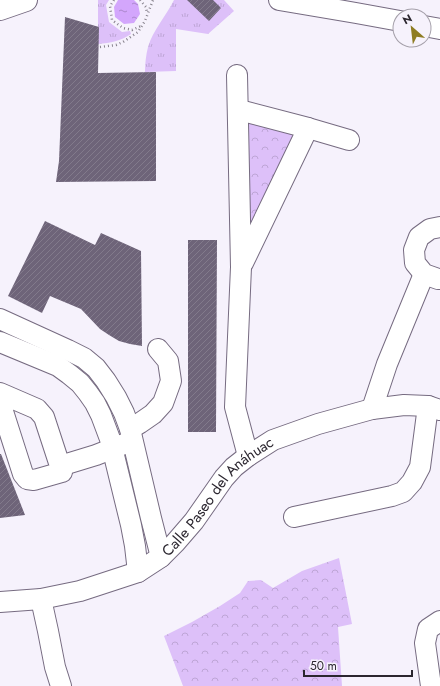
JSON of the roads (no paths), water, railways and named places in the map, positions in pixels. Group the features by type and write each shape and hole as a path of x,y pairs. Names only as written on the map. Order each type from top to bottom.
{"main road":[{"path":"0,9 26,0"}],"street":[{"path":"279,0 392,20"},
{"path":"237,75 239,110 241,267 236,407 248,456"},
{"path":"239,110 348,140"},
{"path":"241,267 308,128"},
{"path":"372,409 387,364 432,276 415,263 414,250 419,237 430,229 440,227"},
{"path":"0,319 84,358 96,368 106,381 124,413 132,439 161,557"},
{"path":"0,342 58,366 80,383 96,404 106,426 113,452 131,525 138,572"},
{"path":"61,469 44,417 37,409 2,394 0,402 6,443 27,480 34,480 96,455 113,452 132,439 140,424 153,414 163,403 171,381 168,362 158,349"},
{"name":"Calle Paseo del Anáhuac","path":"0,602 41,599 80,591 138,572 161,557 175,542 194,521 224,478 234,467 273,440 318,424 372,409 404,404 434,408"},
{"path":"294,517 392,496 403,492 412,482 420,467 434,408"},
{"path":"131,525 151,518"},
{"path":"41,599 55,667 61,686"},
{"path":"431,686 425,643 428,629 440,621"}],"water":[{"path":"118,0 134,0 138,4 140,14 134,23 124,24 115,17 114,7"}]}
